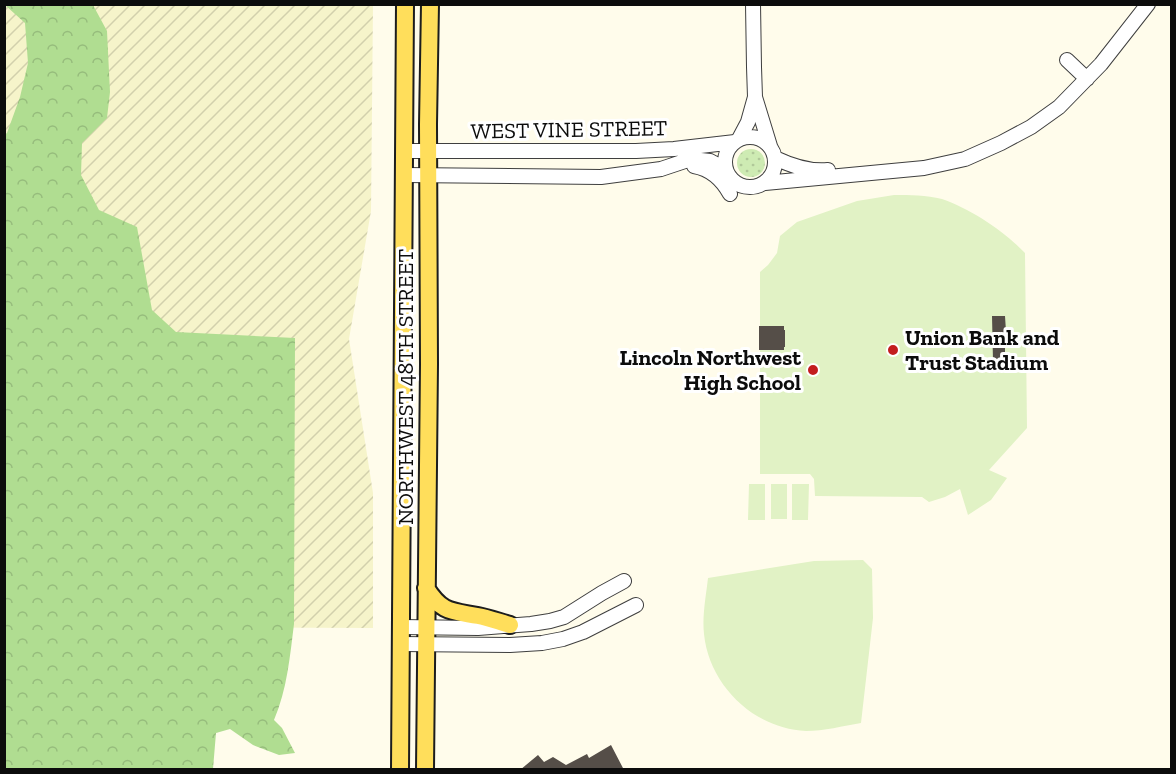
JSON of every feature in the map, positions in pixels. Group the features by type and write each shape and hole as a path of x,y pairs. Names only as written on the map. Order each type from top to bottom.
{"main road":[{"name":"NORTHWEST 48TH STREET","path":"400,770 405,4"},
{"name":"NORTHWEST 48TH STREET","path":"425,770 430,4"},
{"path":"426,588 435,602 445,609 481,616 510,625"}],"street":[{"path":"753,4 755,97 773,152 774,172 765,183 758,187 743,187 736,183 725,169 726,154 737,141 747,137 764,141 773,152 801,168 821,171 965,159"},
{"path":"765,183 924,168 965,159 1001,143 1031,127 1059,107 1101,64 1148,4"},
{"path":"1066,60 1087,79"},
{"path":"737,141 748,122 755,97"},
{"name":"WEST VINE STREET","path":"404,151 636,151 737,141"},
{"name":"WEST VINE STREET","path":"404,175 601,177 661,169 691,159 710,161 725,169"},
{"path":"674,165 707,169 724,183 730,194"},
{"path":"426,636 478,628 541,623 564,617 624,581"},
{"path":"400,635 510,645 542,643 583,632 636,605"}],"shaded area":[{"path":"5,5 373,5 371,211 349,339 373,493 373,628 181,627 5,770"}],"green space":[{"path":"5,5 93,5 107,31 110,92 107,118 82,143 81,175 99,210 137,227 152,310 176,332 295,338 294,624 285,685 274,720 282,728 295,753 279,755 253,745 230,729 216,733 213,769 5,769 4,135 7,133 20,97 28,63 25,23"},
{"path":"751,149 761,153 765,163 761,173 751,177 741,173 737,163 741,153"},
{"name":"Union Bank and Trust Stadium","path":"894,195 930,197 953,203 986,222 1025,253 1027,428 989,470 1007,478 991,500 968,515 960,489 929,502 922,497 815,496 814,479 810,474 760,474 760,272 777,253 780,236 797,222 857,201"},
{"path":"749,484 765,484 765,520 748,520"},
{"path":"771,484 787,484 787,519 771,519"},
{"path":"792,484 809,484 808,520 792,520"},
{"path":"863,560 872,569 873,618 861,723 806,731 787,728 752,713 737,701 725,687 708,653 704,634 704,606 708,578 814,561"}],"building":[{"path":"992,316 1005,316 1007,347 1005,348 1005,361 993,361"},
{"path":"759,326 784,326 784,350 759,350"},
{"path":"611,745 624,770 520,770 538,755 544,762 553,757 566,765 587,754 589,758"}],"place":[{"name":"Union Bank and Trust Stadium","path":"893,350"},
{"name":"Lincoln Northwest High School","path":"813,370"}]}
